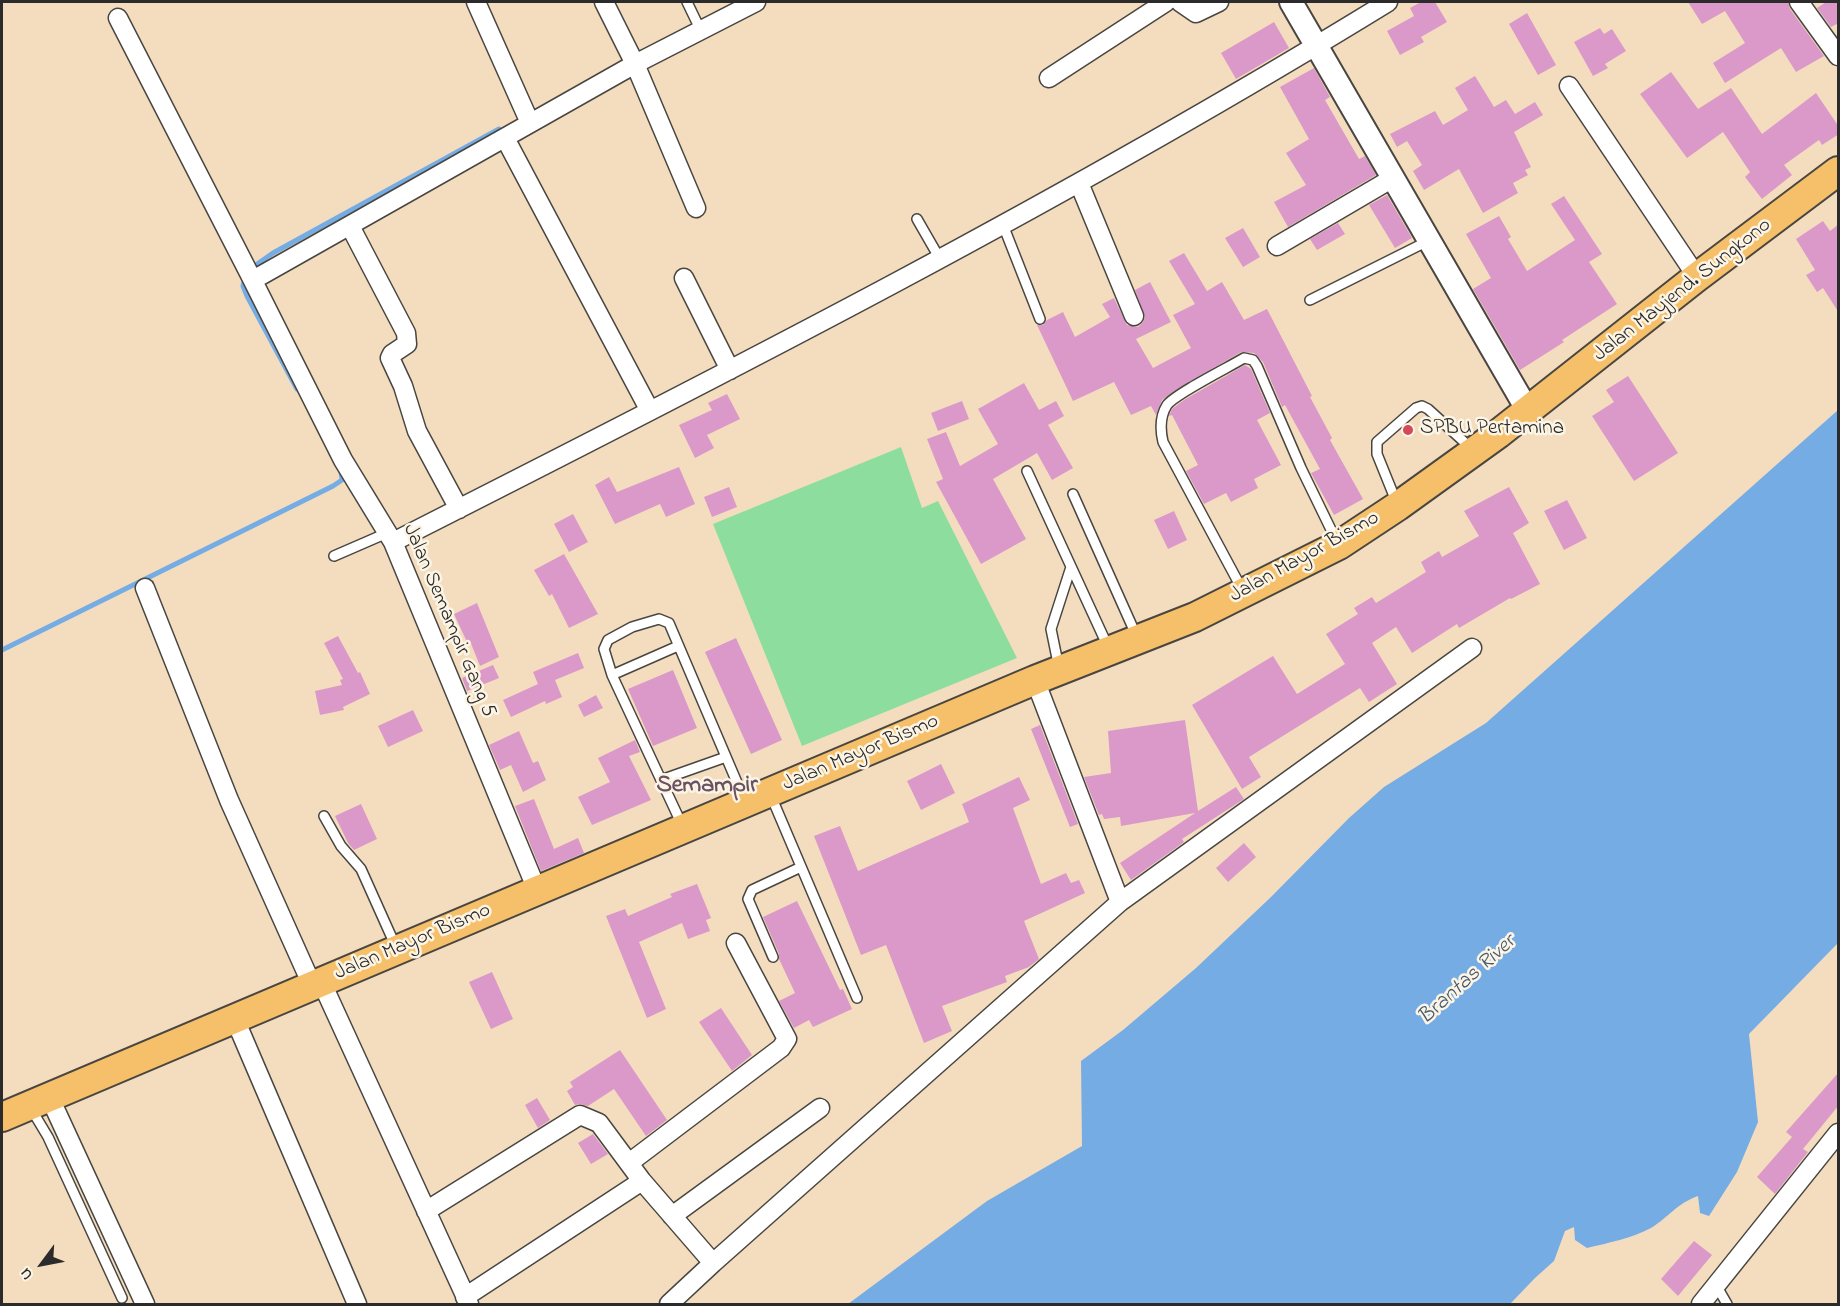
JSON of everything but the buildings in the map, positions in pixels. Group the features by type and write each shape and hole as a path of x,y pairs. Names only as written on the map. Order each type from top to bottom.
{"main road":[{"name":"Jalan Mayjend. Sungkono","path":"1528,411 1839,171"},
{"name":"Jalan Mayor Bismo","path":"2,1117 234,1017 1047,676 1195,617 1339,545 1398,506 1528,411"}],"street":[{"path":"476,2 530,123"},
{"path":"604,2 635,64 696,208"},
{"path":"250,273 350,226 635,64 756,2"},
{"path":"1049,78 1166,2"},
{"path":"1180,2 1196,13 1219,2"},
{"path":"1291,2 1528,411"},
{"path":"390,538 459,509 940,259 1079,183 1388,2"},
{"path":"1799,2 1839,56"},
{"name":"Jalan Semampir Gang 5","path":"118,18 250,273 343,460 390,538 537,890"},
{"path":"1569,86 1698,278"},
{"path":"504,138 650,411"},
{"path":"1277,246 1394,178"},
{"path":"1079,183 1134,315"},
{"path":"350,226 406,333 407,344 390,358 403,386 417,430 459,509"},
{"path":"684,278 730,370"},
{"path":"145,588 229,800 467,1301 642,1182"},
{"path":"669,1305 713,1263 1120,902 1472,648"},
{"path":"1047,676 1120,902"},
{"path":"629,1163 781,1048 787,1039 736,943"},
{"path":"234,1017 357,1305"},
{"path":"39,1101 145,1305"},
{"path":"672,1216 820,1108"},
{"path":"426,1211 580,1115 599,1123 642,1182 713,1263"},
{"path":"1701,1305 1839,1133"}],"lane":[{"path":"687,2 700,29"},
{"path":"917,219 940,259"},
{"path":"1003,225 1040,319"},
{"path":"1310,300 1429,240"},
{"path":"1244,593 1163,442 1160,429 1163,415 1171,401 1244,358 1253,360 1257,366 1301,468 1339,545"},
{"path":"1398,506 1377,454 1377,442 1416,408 1422,406 1428,409 1474,451"},
{"path":"1027,471 1110,651"},
{"path":"1074,494 1138,639"},
{"path":"334,556 390,538"},
{"path":"1047,676 1051,629 1071,567"},
{"path":"684,829 612,675 604,649 608,640 632,627 659,618 669,623 726,757 758,798 801,867 857,998"},
{"path":"612,675 678,646"},
{"path":"661,780 726,757"},
{"path":"324,816 341,846 361,869 397,949"},
{"path":"773,957 748,899 749,894 752,890 801,867"},
{"path":"39,1101 48,1137 122,1298"},
{"path":"1716,1285 1726,1305"}],"green space":[{"path":"901,447 922,508 938,501 1017,658 802,746 713,524"}],"water":[{"name":"Brantas River","path":"1838,410 1838,943 1749,1034 1758,1122 1737,1172 1709,1216 1700,1213 1698,1196 1678,1207 1644,1232 1587,1248 1575,1240 1574,1227 1565,1231 1554,1261 1510,1304 848,1304 987,1201 1082,1146 1081,1061 1123,1030 1196,968 1271,897 1349,818 1384,787 1486,723"}],"waterway":[{"path":"250,269 273,253 499,129"},
{"path":"245,277 243,286 247,296 297,389"},
{"path":"2,650 333,486 342,480 341,471"}],"place":[{"name":"SPBU Pertamina","path":"1408,430"}],"district":[{"name":"Semampir","path":"707,787"}]}
